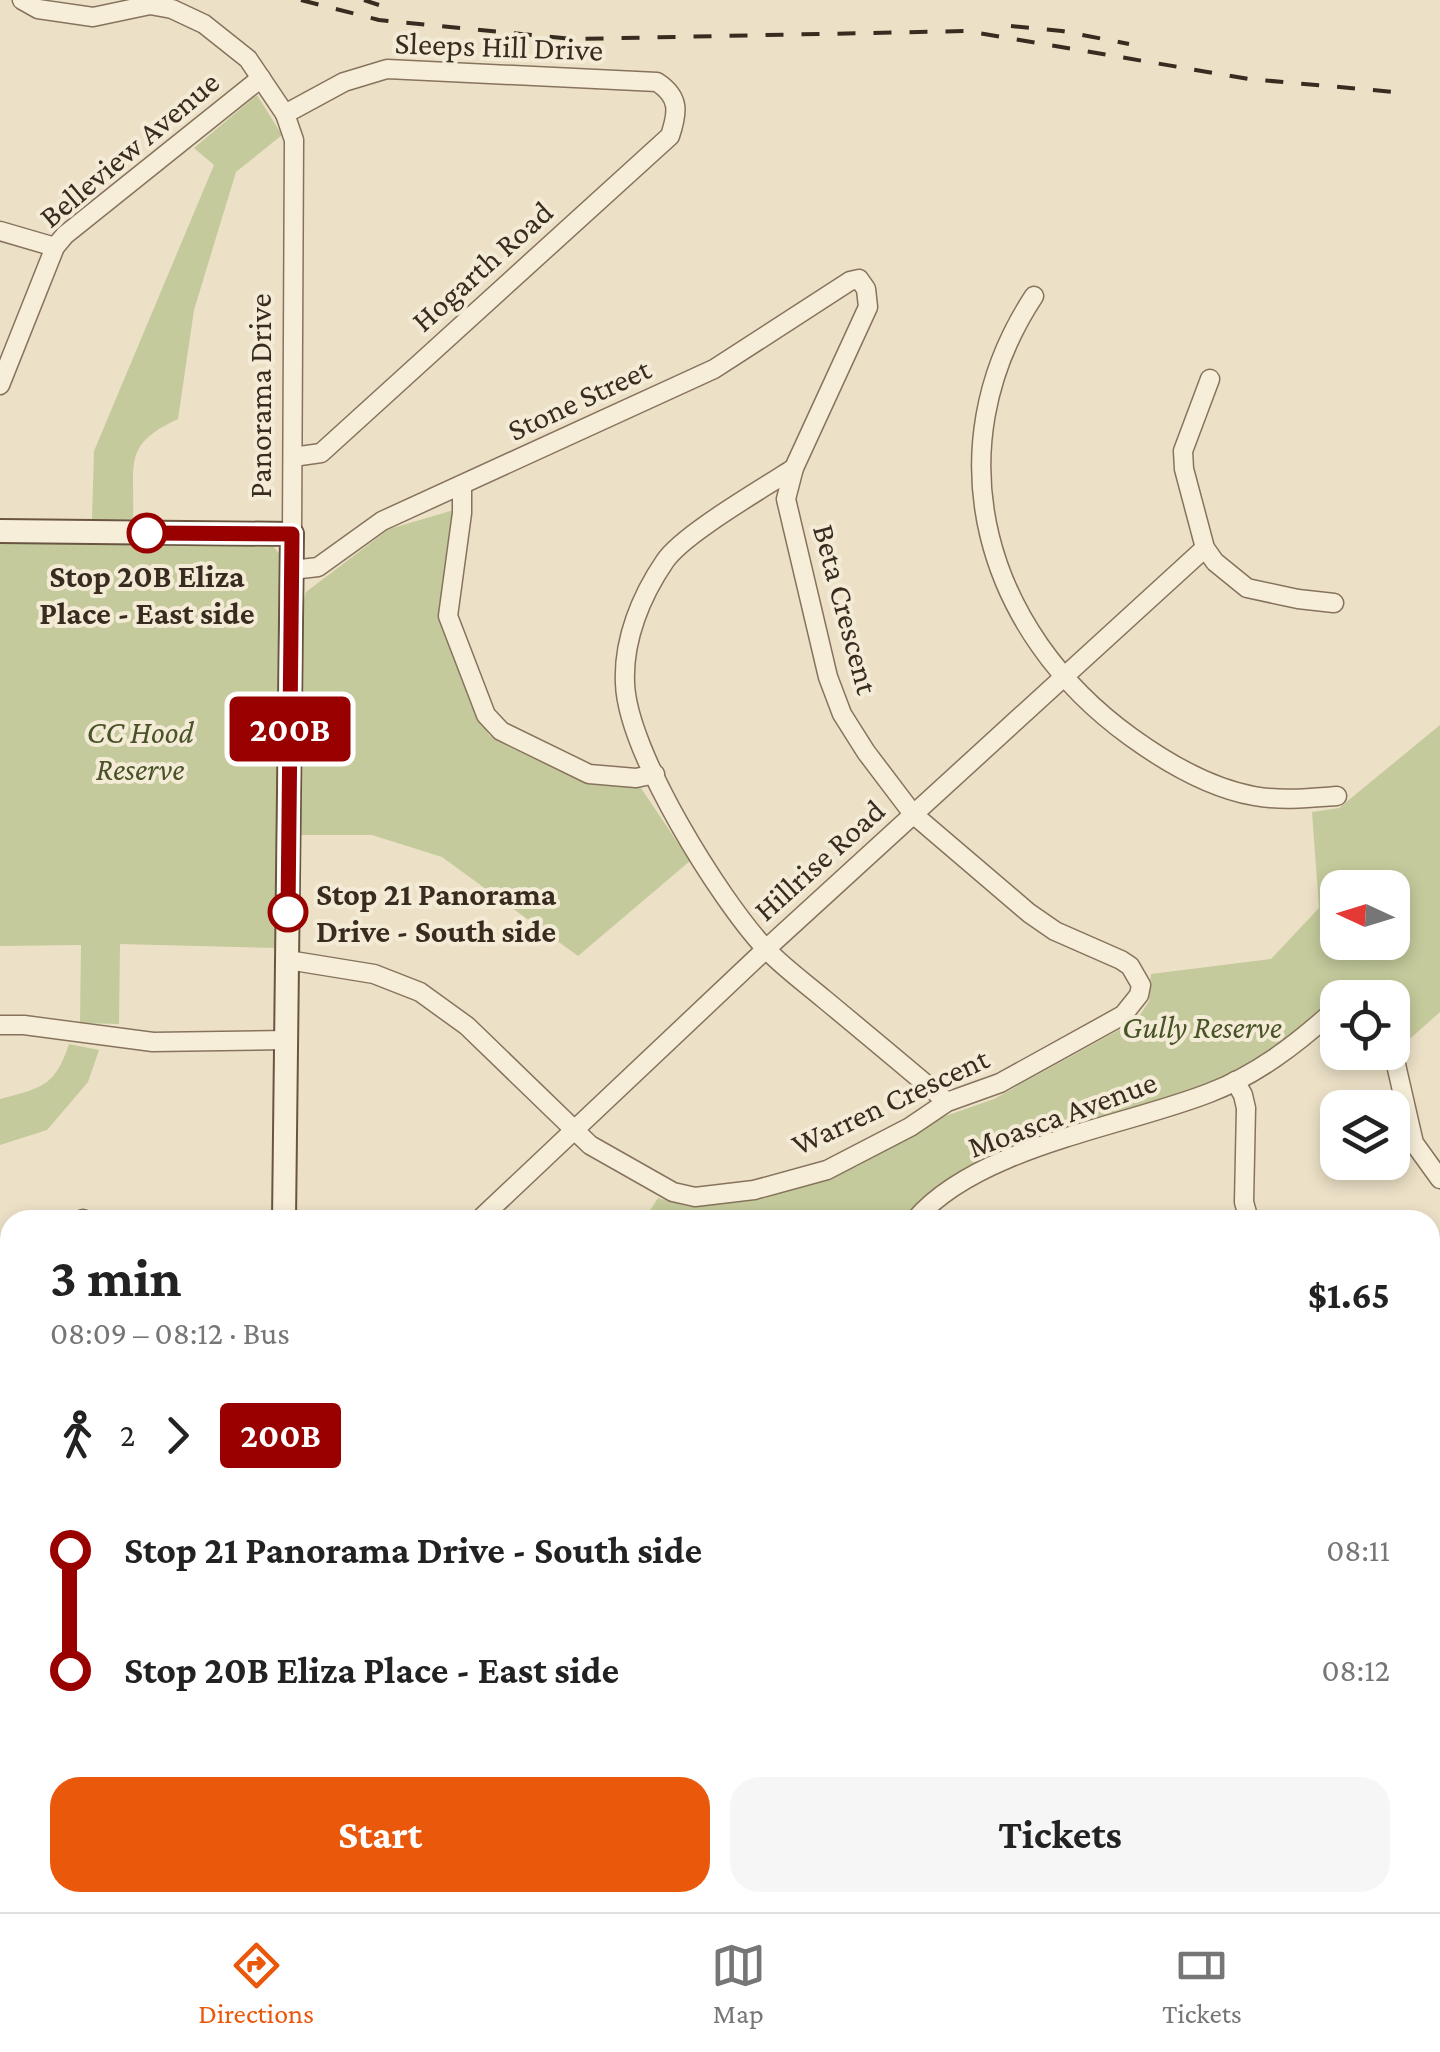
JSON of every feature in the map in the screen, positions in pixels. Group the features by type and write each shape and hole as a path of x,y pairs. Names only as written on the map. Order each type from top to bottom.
{"street":[{"path":"22,0 51,12 93,18 150,5 172,9 204,24 248,59 285,114"},
{"name":"Sleeps Hill Drive","path":"285,114 344,82 387,70 657,82 671,91"},
{"name":"Belleview Avenue","path":"0,384 55,247 64,235 261,78"},
{"name":"Hogarth Road","path":"293,456 321,453 670,136 678,112 671,91"},
{"name":"Panorama Drive","path":"284,1210 294,140 285,114"},
{"path":"0,231 55,247"},
{"name":"Stone Street","path":"292,570 318,567 382,521 714,369 850,282 859,280 866,289 868,307"},
{"path":"1034,296 1004,350 990,386 981,431 980,478 989,530 1026,630 1062,678 1107,720 1189,774 1254,796 1338,796"},
{"name":"Beta Crescent","path":"868,307 794,468 786,499 828,676 842,714 914,814 1029,913 1055,931 1121,960 1130,966 1141,984"},
{"path":"1210,379 1183,451 1184,469 1205,548 1215,562 1247,588 1298,600 1334,603"},
{"path":"794,468 667,558 641,602 628,640 624,685 638,734 670,810 766,949 947,1102"},
{"path":"462,486 448,616 486,716 501,731 589,774 636,778 655,774"},
{"path":"0,532 292,534"},
{"name":"Hillrise Road","path":"490,1210 766,949 1205,548"},
{"name":"Warren Crescent","path":"288,960 374,974 420,992 495,1051 590,1145 673,1192 695,1197 754,1190 827,1170 867,1152 947,1102 1000,1084 1124,1015 1139,995 1141,984"},
{"name":"Moasca Avenue","path":"924,1210 935,1198 988,1168 1235,1082 1274,1060 1320,1021"},
{"path":"0,1025 154,1042 287,1040"},
{"path":"1397,1070 1414,1143 1440,1179"},
{"path":"1235,1082 1246,1108 1246,1210"}],"green space":[{"path":"257,95 282,135 236,172 194,310 178,419 148,438 135,458 133,519 92,519 94,451 214,165 194,148"},
{"path":"454,510 439,609 489,735 585,783 641,788 690,861 578,956 442,857 372,835 300,835 300,616 306,592 389,529"},
{"name":"CC Hood Reserve","path":"0,543 272,545 282,557 278,948 120,944 119,1024 80,1023 81,945 0,946"},
{"name":"Gully Reserve","path":"1440,725 1440,1012 1410,1039 1410,980 1320,980 1320,1019 1208,1089 1056,1135 926,1210 650,1210 658,1198 690,1207 759,1200 858,1166 934,1120 994,1099 1137,1020 1149,1001 1151,974 1271,959 1319,908 1312,812 1339,808"},
{"path":"69,1044 99,1050 88,1082 47,1130 0,1145 0,1099 45,1084 58,1069"}],"railway":[{"path":"301,0 379,20 573,39 967,31 1249,79 1406,93"},
{"path":"364,0 379,5"},
{"path":"1011,26 1129,44"}],"bus line":[{"name":"200B","path":"147,533 292,534 288,912"}],"place":[{"name":"Stop 20B Eliza Place - East side","path":"147,533"},
{"name":"Stop 21 Panorama Drive - South side","path":"288,912"}]}
